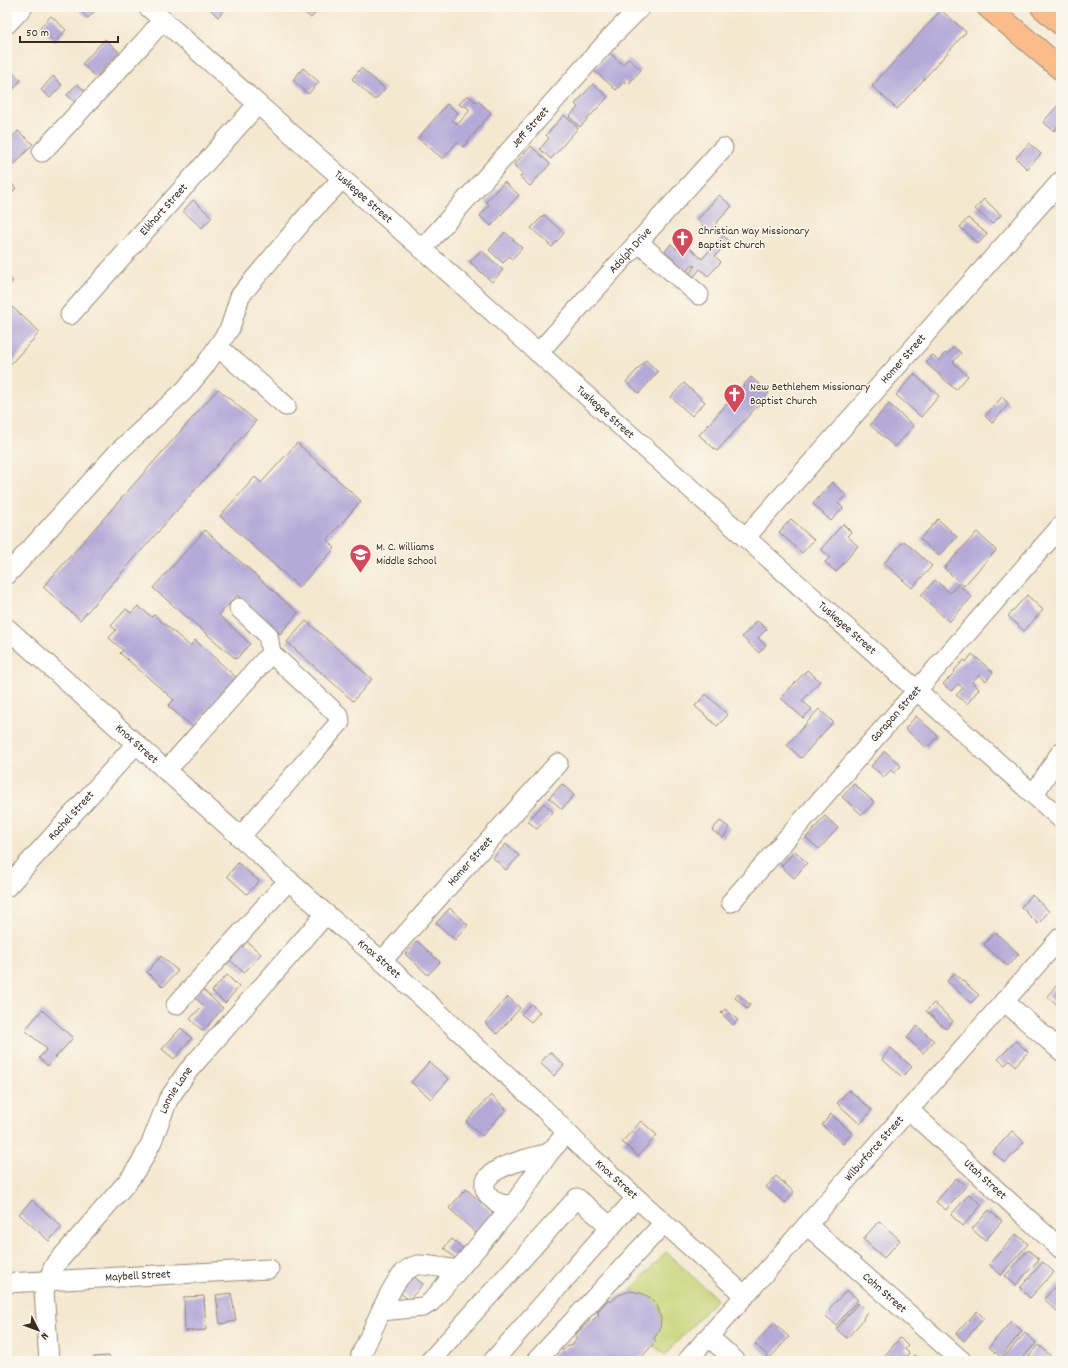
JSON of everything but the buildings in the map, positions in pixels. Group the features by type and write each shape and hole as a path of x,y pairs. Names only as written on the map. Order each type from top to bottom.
{"main road":[{"path":"1042,7 1061,24"},
{"path":"992,8 1061,69"}],"street":[{"path":"7,24 23,7"},
{"name":"Tuskegee Street","path":"148,7 422,249 1061,819"},
{"name":"Jeff Street","path":"422,249 607,41 641,7"},
{"path":"42,152 163,20"},
{"name":"Elkhart Street","path":"70,315 258,105"},
{"name":"Adolph Drive","path":"538,353 723,148"},
{"path":"7,575 117,453 184,391 204,367 230,328 240,296 307,216 342,179"},
{"name":"Homer Street","path":"745,538 1061,181"},
{"path":"638,242 699,294"},
{"path":"218,347 286,406"},
{"name":"Garapan Street","path":"731,902 1061,526"},
{"path":"239,608 268,636 271,654 339,716 340,722 240,837"},
{"name":"Knox Street","path":"7,628 326,914 382,961 537,1102 588,1154 745,1296"},
{"path":"166,771 271,654"},
{"name":"Rachel Street","path":"7,887 136,744"},
{"path":"1034,794 1061,752"},
{"name":"Homer Street","path":"382,961 558,763"},
{"path":"176,1005 289,880"},
{"name":"Lonnie Lane","path":"49,1361 44,1291 54,1266 115,1197 142,1161 152,1141 168,1100 187,1072 326,914"},
{"name":"Wilburforce Street","path":"687,1361 1061,937"},
{"path":"1004,1001 1061,1051"},
{"name":"Utah Street","path":"909,1110 1061,1249"},
{"path":"381,1311 423,1307 431,1302 514,1204 549,1154 567,1133"},
{"path":"514,1204 504,1205 492,1199 485,1189 486,1179 498,1170 511,1164 549,1154"},
{"path":"430,1361 577,1198 611,1227"},
{"path":"493,1361 636,1198"},
{"path":"536,1361 664,1223"},
{"name":"Cohn Street","path":"807,1225 962,1361"},
{"path":"360,1361 361,1355 381,1311 399,1279 408,1270 419,1265 458,1270"},
{"name":"Maybell Street","path":"7,1282 269,1269"},
{"path":"709,1337 736,1361"}],"path":[{"path":"7,1026 10,1029"}],"green space":[{"path":"666,1252 717,1299 665,1355 653,1345 656,1341 654,1339 661,1320 658,1306 651,1298 630,1291"}],"place":[{"name":"Christian Way Missionary Baptist Church","path":"683,258"},
{"name":"New Bethlehem Missionary Baptist Church","path":"734,414"},
{"name":"M. C. Williams Middle School","path":"360,574"}]}
